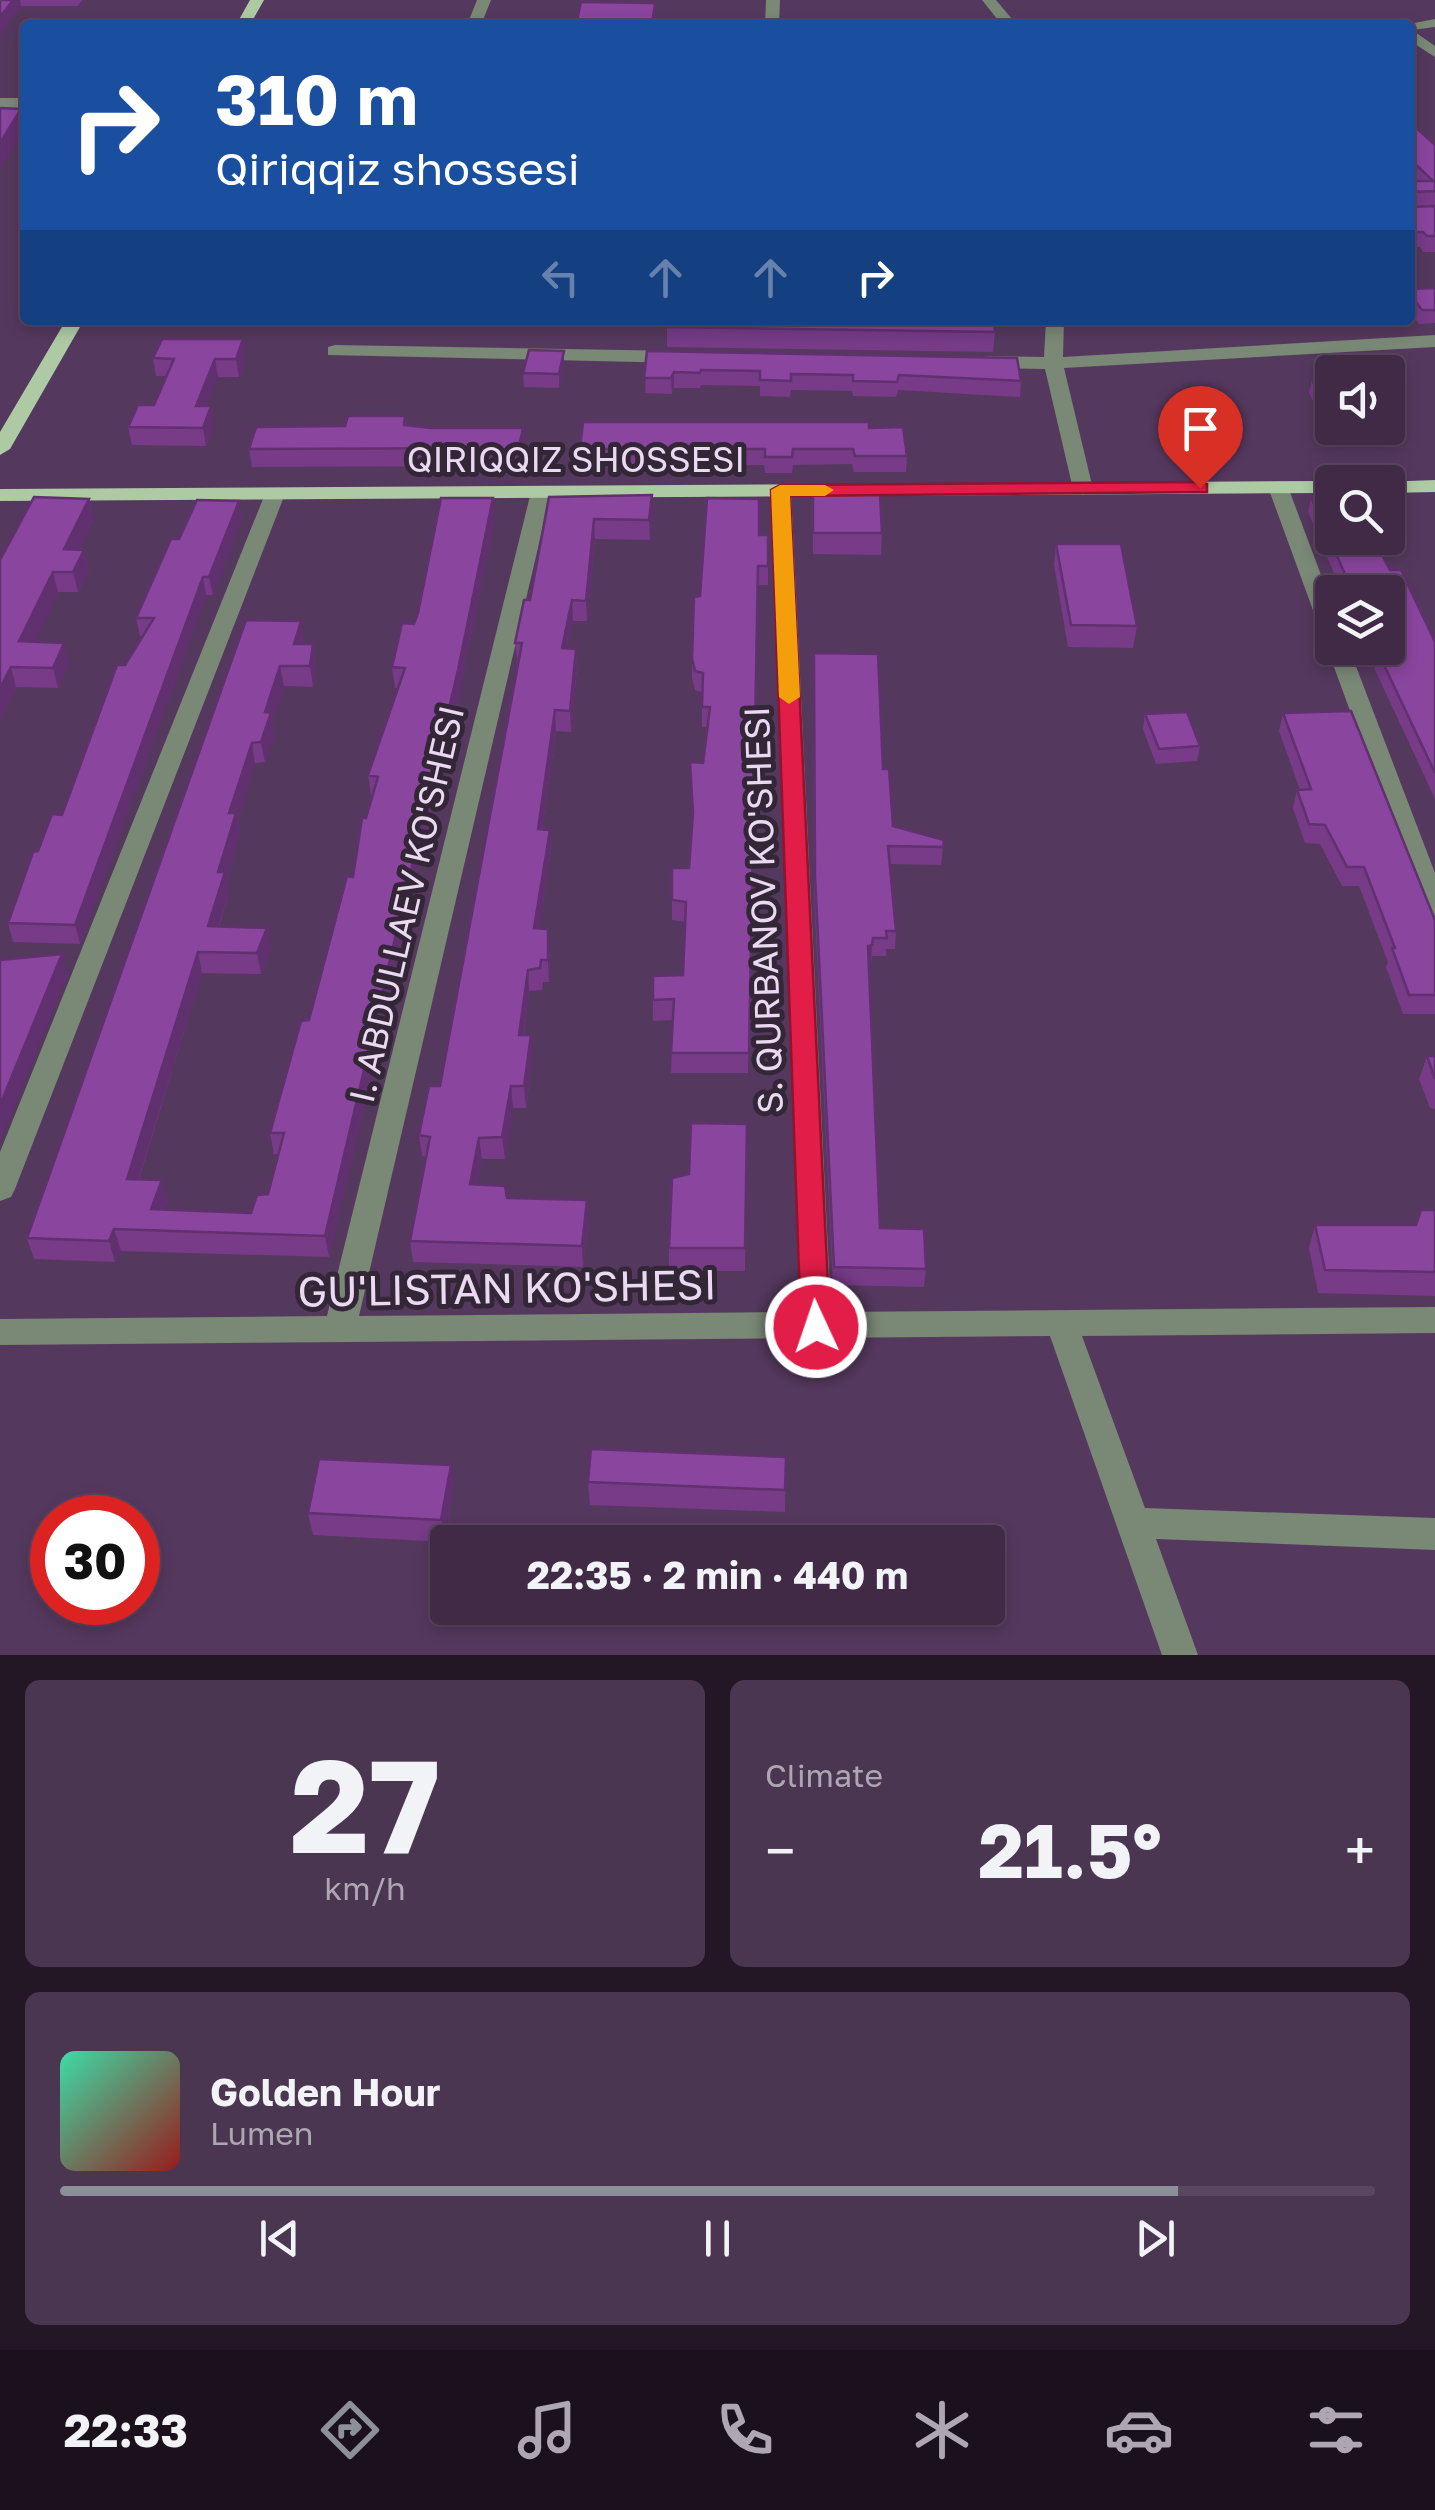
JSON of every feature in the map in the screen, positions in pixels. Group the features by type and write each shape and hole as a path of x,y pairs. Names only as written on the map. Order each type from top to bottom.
{"main road":[{"path":"0,450 72,325"},
{"path":"1405,487 1435,486"},
{"name":"QIRIQQIZ SHOSSESI","path":"0,496 1315,487"}],"street":[{"path":"988,0 1006,20"},
{"path":"1415,38 1435,53"},
{"path":"1055,325 1053,364 1083,489"},
{"path":"974,362 1053,364 1435,341"},
{"path":"334,351 694,357"},
{"path":"1278,487 1315,586"},
{"name":"S. QURBANOV KO'SHESI","path":"780,490 816,1327"},
{"name":"I. ABDULLAEV KO'SHESI","path":"339,1332 540,492"},
{"path":"0,1189 275,494"},
{"path":"1344,665 1435,906"},
{"name":"GU'LISTAN KO'SHESI","path":"0,1332 1435,1320"},
{"path":"1062,1324 1180,1655"},
{"path":"1133,1523 1435,1534"}],"building":[{"path":"0,0 13,0 0,17"},
{"path":"581,2 655,3 653,20 577,20"},
{"path":"0,108 20,109 20,111 0,143"},
{"path":"1415,127 1435,145 1435,191 1415,192 1415,181 1433,181 1415,164"},
{"path":"1435,206 1435,236 1415,232 1415,207"},
{"path":"1435,288 1435,310 1422,310 1415,301 1415,289"},
{"path":"994,325 995,332 667,327"},
{"path":"162,339 243,339 236,359 215,359 196,406 211,406 203,428 128,427 138,405 154,405 174,359 153,358"},
{"path":"529,350 564,351 559,374 523,373"},
{"path":"647,351 1017,358 1021,381 899,375 897,382 853,381 853,375 791,374 791,381 760,380 760,371 701,370 674,372 671,378 644,378"},
{"path":"348,416 405,416 404,425 431,428 523,428 517,456 489,456 490,448 249,449 256,427 345,426"},
{"path":"583,422 869,422 869,428 903,427 907,456 855,456 853,449 793,449 792,457 765,457 765,449 667,449 666,457 643,457 643,449 580,449"},
{"path":"880,494 882,533 813,533 813,495"},
{"path":"652,495 649,520 594,519 586,601 572,600 562,648 576,649 570,711 555,710 538,829 550,830 534,928 548,929 548,960 541,960 540,968 528,970 519,1035 531,1035 524,1086 511,1086 502,1137 479,1138 470,1184 505,1186 507,1198 587,1200 582,1246 410,1241 430,1137 419,1135 429,1086 440,1086 522,643 515,643 524,600 530,600 549,497"},
{"path":"34,497 89,499 64,549 84,550 73,572 53,572 19,641 64,643 53,668 11,667 0,688 0,560"},
{"path":"441,498 493,498 458,670 325,1236 114,1229 109,1241 27,1238 246,620 301,621 294,644 313,644 310,666 280,666 265,712 271,713 261,742 252,743 229,813 236,813 218,872 225,872 208,926 267,928 257,953 198,952 127,1179 162,1180 151,1209 251,1213 257,1195 268,1194 284,1133 270,1133 301,1021 309,1020 347,876 353,877 362,818 366,818 378,777 368,775 405,668 392,667 402,623 414,624 418,613"},
{"path":"707,498 759,499 759,535 768,535 768,566 758,566 749,1053 671,1053 674,999 653,1000 653,976 683,975 686,902 672,900 672,868 689,868 693,813 690,762 703,763 710,707 702,707 703,673 695,671 692,658 694,597 700,596"},
{"path":"197,500 239,501 209,577 203,577 75,925 8,923 33,852 38,851 52,814 62,815 117,665 125,665 154,618 136,618 171,539 179,539"},
{"path":"1056,544 1121,544 1137,626 1071,625"},
{"path":"1337,555 1382,555 1390,570 1401,570 1403,575 1345,575"},
{"path":"1405,578 1435,642 1435,773 1384,665 1405,665"},
{"path":"814,653 878,654 883,769 889,769 893,826 944,840 943,847 888,846 896,931 886,931 887,938 873,938 868,946 880,1228 924,1229 926,1269 834,1267 815,876"},
{"path":"1351,711 1435,920 1435,995 1409,995 1364,867 1347,867 1325,825 1309,824 1297,790 1311,789 1283,713"},
{"path":"1187,712 1200,746 1159,749 1145,714"},
{"path":"62,954 0,1105 0,960"},
{"path":"1427,1056 1435,1056 1435,1079"},
{"path":"691,1123 747,1124 745,1248 669,1248 672,1178 689,1174"},
{"path":"1421,1210 1435,1210 1435,1272 1325,1270 1315,1225 1416,1225"},
{"path":"591,1449 786,1457 785,1490 588,1482"},
{"path":"319,1459 451,1465 441,1520 308,1513"}],"slow traffic":[{"path":"789,697 780,490 825,490"}],"route":[{"path":"816,1327 780,490 1200,488"}]}
